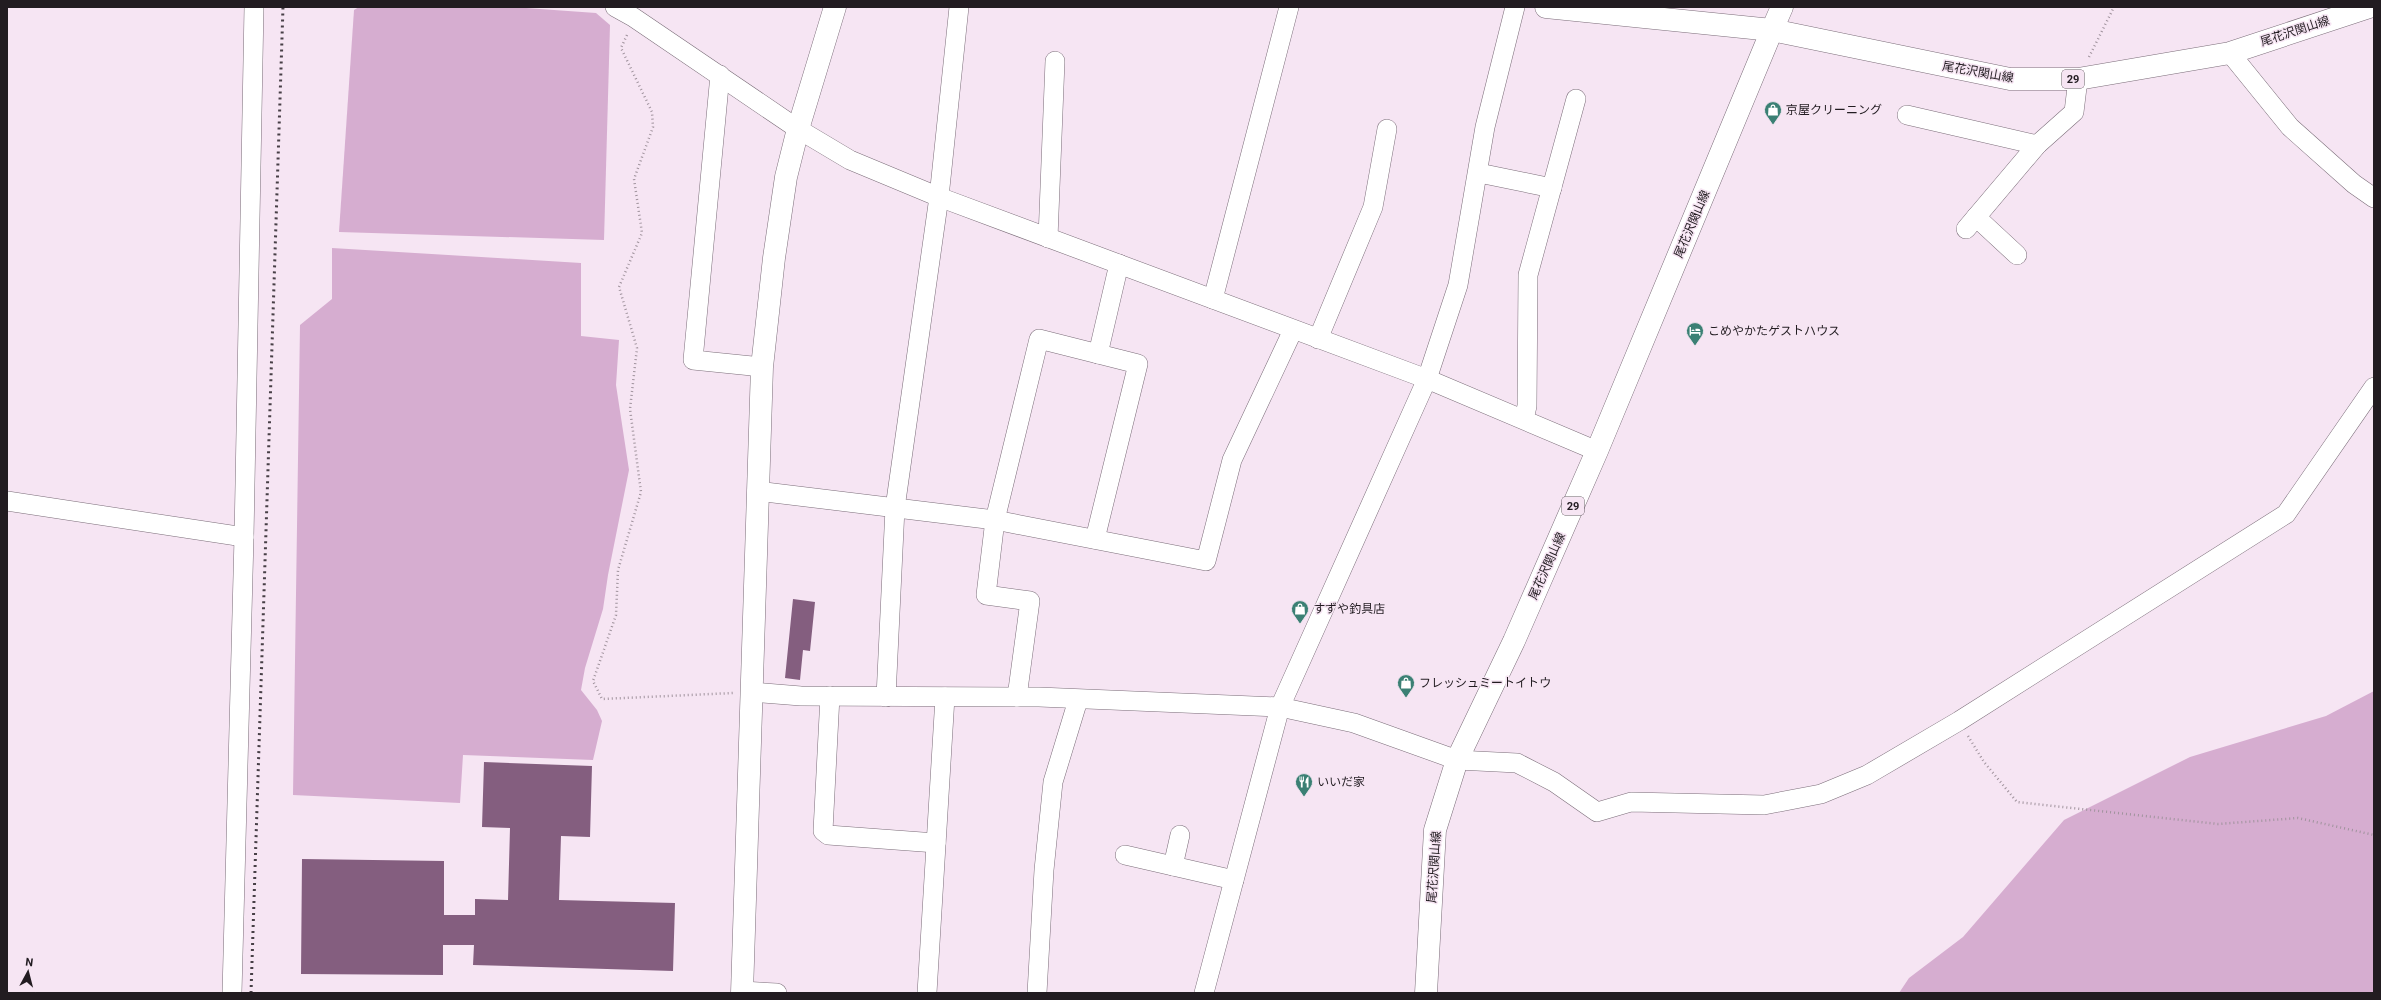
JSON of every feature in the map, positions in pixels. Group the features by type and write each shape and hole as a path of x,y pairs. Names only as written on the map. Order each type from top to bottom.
{"main road":[{"path":"742,992 762,367 779,221 786,177 798,129 835,7"},
{"path":"1546,7 1772,30 1782,7"},
{"name":"尾花沢関山線","path":"1426,993 1435,830 1457,760 1514,641 1597,451 1772,30 2010,79 2078,79 2230,53 2369,7"}],"street":[{"path":"232,993 244,537 254,7"},
{"path":"615,7 633,17 798,129 850,160 940,197 1048,238 1427,379 1597,451"},
{"path":"886,697 895,508 940,197 959,7"},
{"path":"1213,299 1289,7"},
{"path":"1204,993 1280,707 1427,379 1458,285 1479,173 1485,127 1515,7"},
{"path":"2230,53 2290,127 2354,184 2374,198"},
{"path":"1048,238 1055,62"},
{"path":"720,75 694,360 762,367"},
{"path":"2017,255 1971,223 2037,145 2074,112 2078,79"},
{"path":"1524,419 1527,406 1528,275 1576,99"},
{"path":"1907,115 2037,145"},
{"path":"1318,339 1373,207 1387,129"},
{"path":"1479,173 1552,188"},
{"path":"1098,354 1119,264"},
{"path":"757,491 995,520 1206,561 1232,460 1293,330"},
{"path":"1017,697 1030,601 986,595 995,520 1039,339 1138,364 1095,539"},
{"path":"751,692 830,696 1017,697 1280,707 1354,723 1457,760 1517,763 1554,782 1597,812 1631,802 1764,805 1821,794 1867,775 1959,721 2286,514 2374,387"},
{"path":"7,501 244,537"},
{"path":"830,696 823,831 828,835 936,843"},
{"path":"927,993 945,697"},
{"path":"1037,993 1044,870 1053,782 1078,700"},
{"path":"1173,866 1180,835"},
{"path":"1125,855 1234,880"},
{"path":"742,992 778,993"}],"path":[{"path":"2078,79 2114,7"},
{"path":"633,17 622,48 652,112 653,127 634,179 642,232 619,287 637,348 630,409 641,492 618,570 616,615 593,681 602,699 751,692"},
{"path":"1959,721 1984,762 2017,802 2218,824 2298,818 2374,835"}],"shaded area":[{"path":"359,7 512,7 596,13 610,25 604,240 339,232 354,10"},
{"path":"332,248 581,263 581,336 619,340 616,385 629,470 608,575 603,609 585,668 581,690 597,710 602,721 593,760 463,755 460,803 293,795 300,325 332,299"},
{"path":"2374,691 2374,993 1899,993 1909,978 1963,937 2064,820 2190,757 2326,716"}],"building":[{"path":"793,599 815,602 810,651 803,650 800,680 785,678"},
{"path":"484,762 592,766 590,837 561,836 559,900 675,903 673,971 473,965 474,945 443,945 443,975 301,974 302,859 444,861 444,915 475,915 475,899 508,900 510,828 482,827"}],"railway":[{"path":"251,993 283,7"}],"place":[{"name":"京屋クリーニング","path":"1773,125"},
{"name":"こめやかたゲストハウス","path":"1695,346"},
{"name":"すずや釣具店","path":"1300,624"},
{"name":"フレッシュミートイトウ","path":"1406,698"},
{"name":"いいだ家","path":"1304,797"}]}
